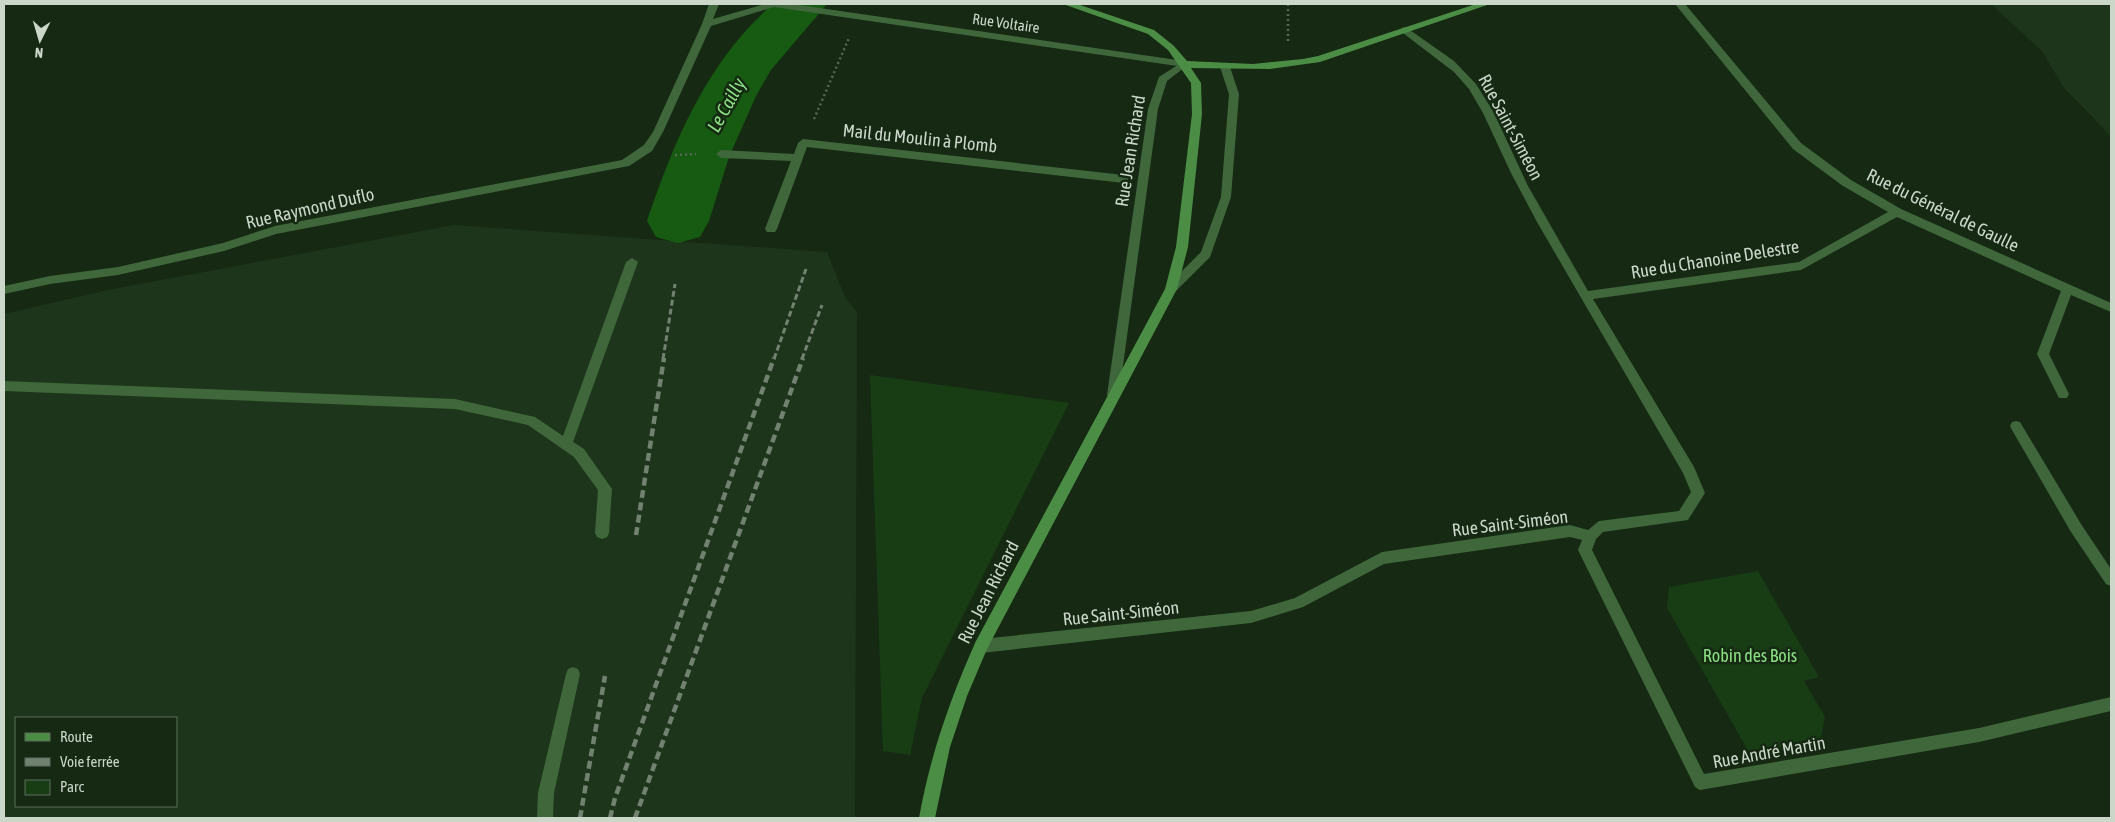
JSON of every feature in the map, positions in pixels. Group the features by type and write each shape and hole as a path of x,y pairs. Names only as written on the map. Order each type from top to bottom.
{"street":[{"path":"707,24 714,4"},
{"name":"Rue Voltaire","path":"707,24 774,4 1184,64"},
{"path":"1068,4 1083,6 1151,32 1171,48 1184,64 1225,67 1287,66 1320,59 1485,4"},
{"name":"Rue du Général de Gaulle","path":"1680,4 1797,146 1848,183 1897,212 2111,308"},
{"name":"Rue Raymond Duflo","path":"4,290 50,280 118,272 224,247 275,230 625,163 648,148 658,132 707,24"},
{"name":"Rue Saint-Siméon","path":"981,646 1251,617 1298,603 1382,558 1570,531 1590,536 1599,527 1683,516 1698,493 1689,471 1585,296 1522,185 1477,93 1464,76 1449,63 1417,42 1404,30"},
{"name":"Rue Jean Richard","path":"927,818 942,746 981,646 1112,395 1171,289 1182,247 1198,114 1196,83 1184,64 1163,79 1153,109 1112,395"},
{"name":"Rue Jean Richard","path":"1171,289 1206,254 1226,197 1234,94 1225,67"},
{"path":"771,229 803,143"},
{"name":"Mail du Moulin à Plomb","path":"803,143 1124,179"},
{"path":"721,154 798,158"},
{"name":"Rue du Chanoine Delestre","path":"1585,296 1801,266 1897,212"},
{"path":"566,445 632,262"},
{"path":"2063,394 2043,354 2068,288"},
{"path":"4,386 455,404 531,421 579,453 605,489 602,533"},
{"path":"2016,426 2076,528 2111,580"},
{"name":"Rue André Martin","path":"1590,536 1585,550 1700,782 1979,735 2111,704"},
{"path":"545,818 546,794 573,674"}],"path":[{"path":"1287,66 1290,17 1288,4"},
{"path":"803,143 858,16"}],"shaded area":[{"path":"1991,4 2111,4 2111,136 2064,88 2042,51"},
{"path":"454,225 827,252 845,297 857,312 855,818 4,818 4,314 108,290"}],"green space":[{"path":"870,375 1069,403 922,698 910,755 883,751"},
{"name":"Robin des Bois","path":"1758,571 1819,677 1804,681 1825,717 1820,741 1750,754 1667,608 1669,587"}],"water":[{"path":"771,10 817,17 780,42 720,144 691,222 667,221 669,198 668,166 682,159 721,75 735,50"}],"waterway":[{"name":"Le Cailly","path":"678,221 708,136 739,76 764,44 801,4"}],"railway":[{"path":"774,359 806,269"},
{"path":"663,359 675,284"},
{"path":"802,359 822,305"},
{"path":"636,535 664,358"},
{"path":"610,818 615,798 774,358"},
{"path":"635,818 803,358"},
{"path":"580,818 605,676"}]}
